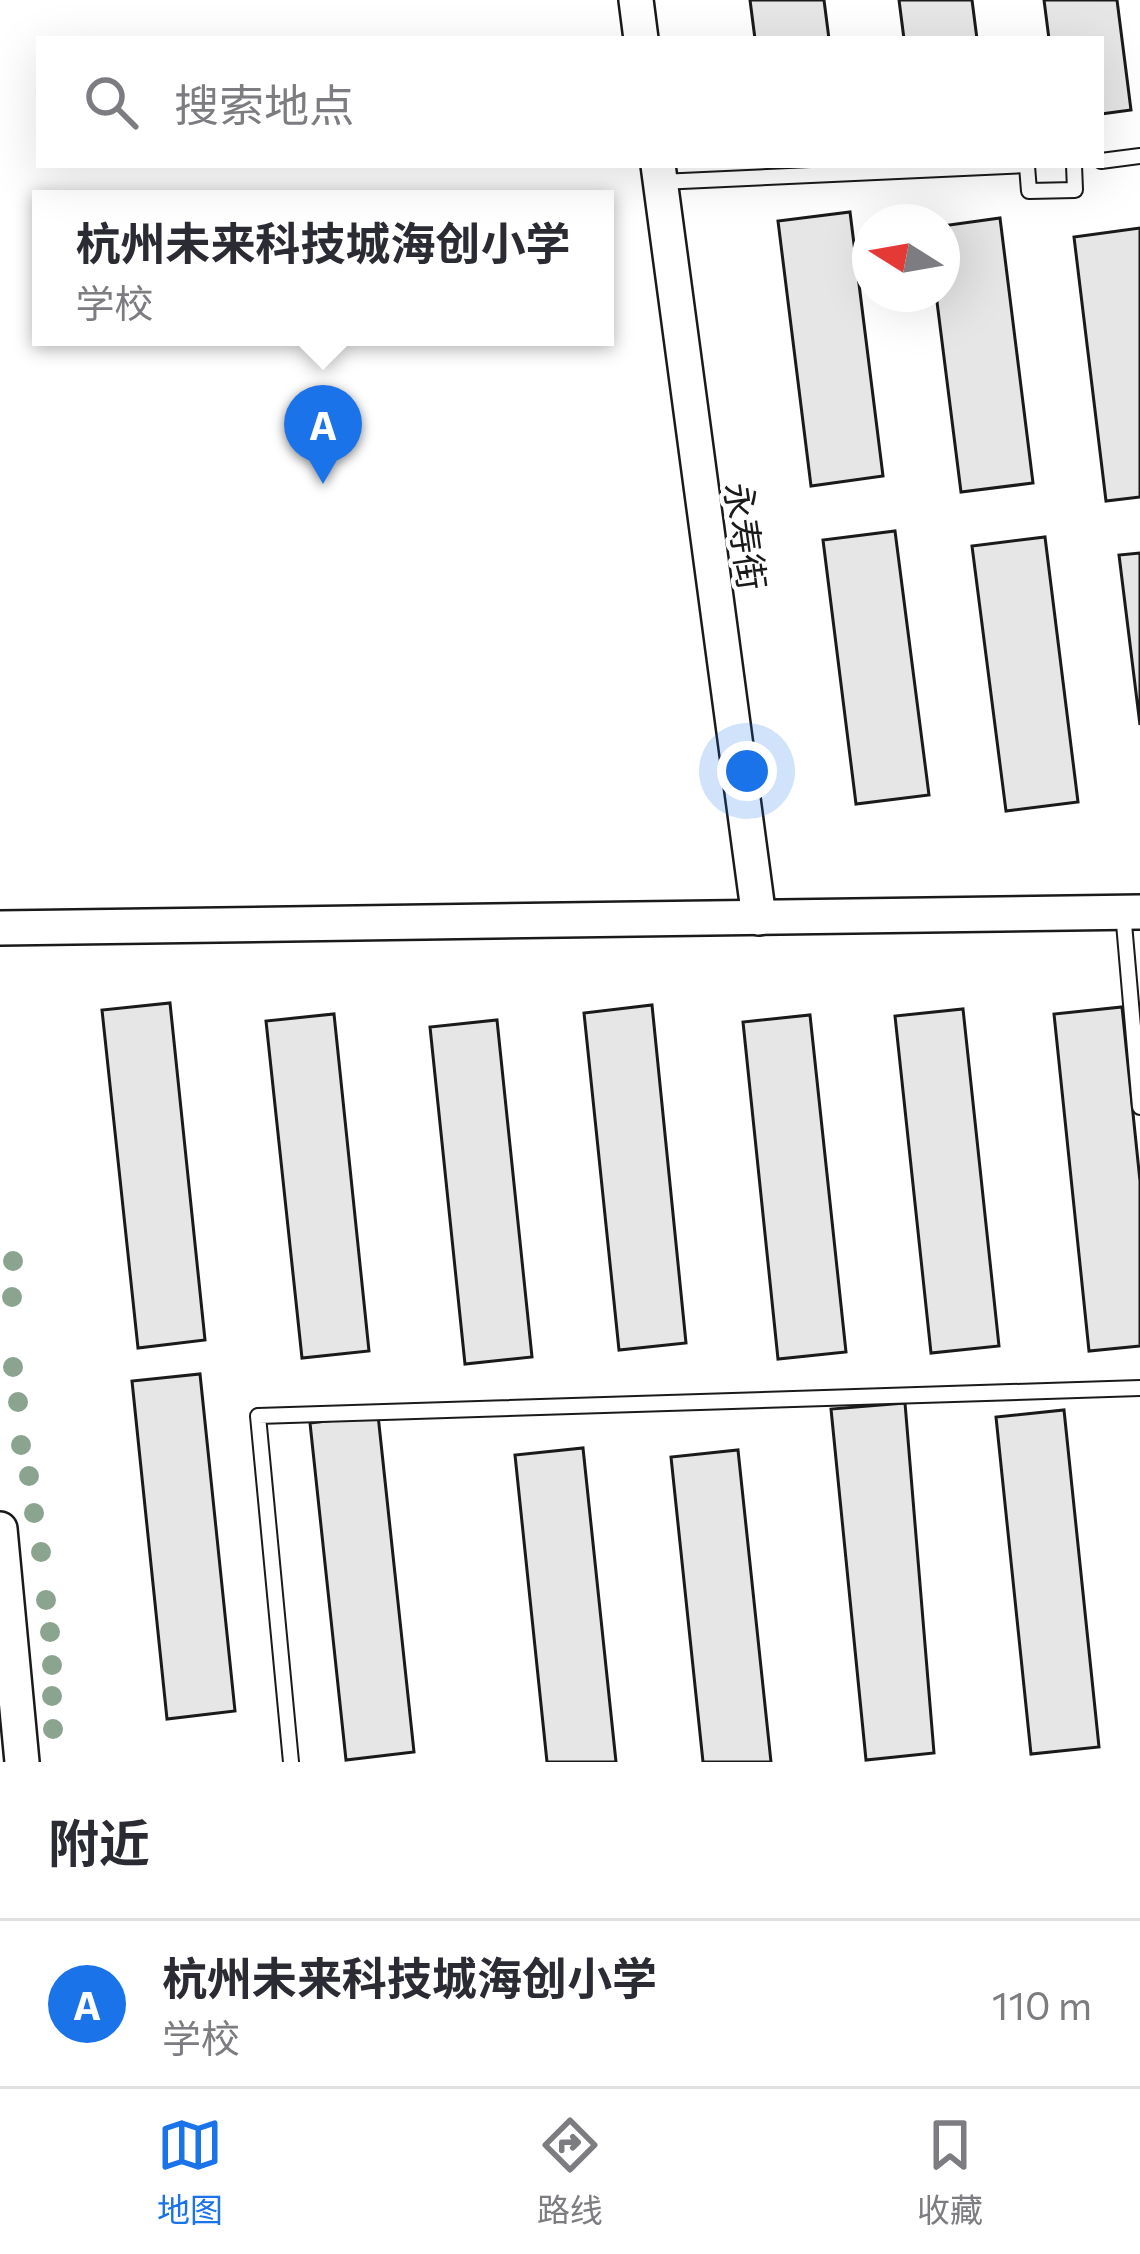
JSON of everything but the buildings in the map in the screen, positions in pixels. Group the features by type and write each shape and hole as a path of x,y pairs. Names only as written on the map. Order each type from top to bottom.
{"street":[{"path":"636,0 641,36"},
{"name":"永寿街","path":"659,173 759,917"},
{"path":"0,928 1131,912"},
{"path":"0,1529 22,1762"}],"lane":[{"path":"1104,160 1140,156"},
{"path":"659,173 889,168"},
{"path":"1027,168 1029,191 1075,190 1074,168"},
{"path":"1131,912 1140,1107"},
{"path":"290,1762 258,1416 1140,1388"}],"place":[{"name":"杭州未来科技城海创小学","path":"323,484"}]}
